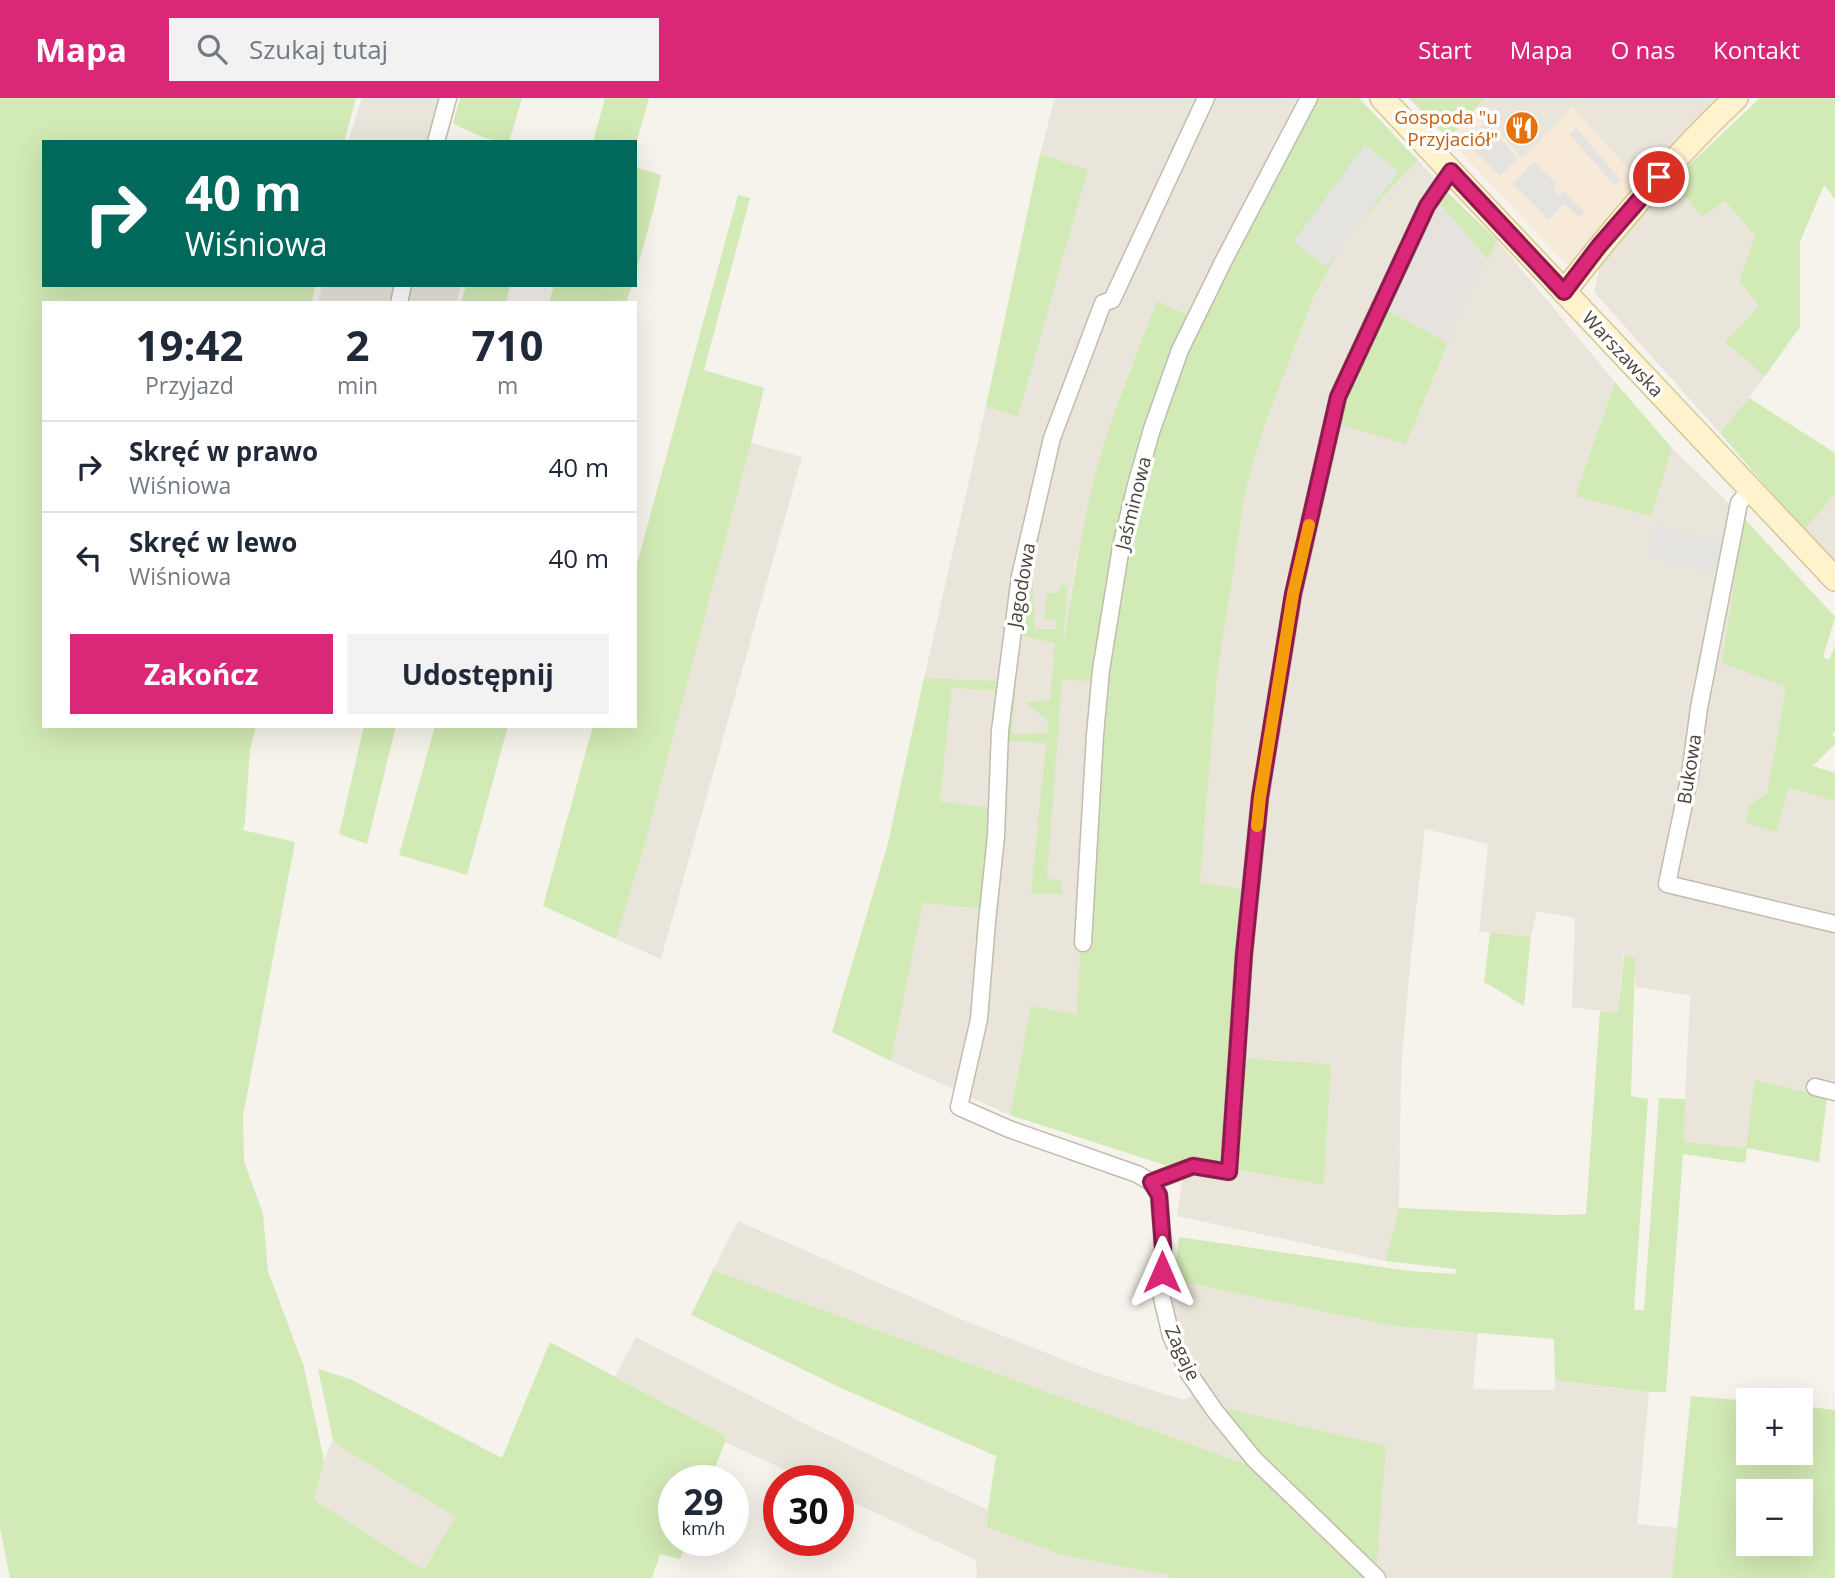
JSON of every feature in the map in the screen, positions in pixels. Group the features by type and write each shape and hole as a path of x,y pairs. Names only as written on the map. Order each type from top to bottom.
{"main road":[{"name":"Warszawska","path":"1382,98 1835,579"},
{"path":"1564,292 1637,201 1707,125 1736,98"}],"street":[{"path":"437,140 448,98"},
{"name":"Jagodowa","path":"1151,1182 1137,1174 1009,1129 959,1107 979,1019 996,836 1000,731 1020,576 1052,438 1103,303 1112,300 1206,98"},
{"name":"Jaśminowa","path":"1083,943 1101,670 1121,547 1136,485 1168,382 1186,338 1229,249 1309,98"},
{"path":"1151,1182 1193,1166 1229,1172 1244,954 1260,797 1293,594 1338,397 1427,206 1451,171"},
{"name":"Bukowa","path":"1750,489 1739,503 1699,708 1690,775 1667,884 1835,924"},
{"path":"1815,1087 1835,1092"},
{"name":"Zagaje","path":"1151,1182 1159,1195 1163,1247 1162,1298 1171,1336 1188,1371 1215,1411 1254,1459 1377,1578"}],"shaded area":[{"path":"362,98 453,98 441,140 349,140"},
{"path":"1055,98 1303,98 1191,316 1158,301 1126,379 1105,443 1075,564 1061,665 1097,668 1077,1014 1031,1006 1010,1115 891,1061 923,903 982,909 992,967 1001,810 940,801 952,688 999,691 1002,681 924,678 986,406 1018,417 1088,170 1040,154"},
{"path":"1485,98 1721,98 1639,181 1572,107 1522,160 1478,106"},
{"path":"1478,106 1522,160 1572,107 1639,181 1568,266 1448,139"},
{"path":"1486,122 1518,159 1500,176 1465,141"},
{"path":"1576,128 1621,180 1615,186 1569,134"},
{"path":"1365,145 1399,171 1327,267 1293,242"},
{"path":"1418,160 1436,180 1336,390 1406,444 1448,343 1497,240 1615,382 1575,496 1650,515 1672,448 1744,518 1786,687 1774,754 1835,773 1835,1088 1812,1093 1747,1148 1683,1142 1690,995 1635,987 1635,958 1623,956 1618,1013 1572,1007 1575,918 1537,911 1531,936 1479,932 1488,844 1425,829 1401,1070 1399,1208 1385,1261 1177,1216 1185,1161 1324,1185 1331,1064 1232,1057 1242,889 1200,884 1217,678 1245,493 1264,427 1315,294 1343,244"},
{"path":"1534,162 1557,184 1553,189 1559,195 1563,191 1585,212 1580,218 1564,204 1549,220 1513,184"},
{"path":"1672,181 1702,217 1725,201 1755,236 1739,281 1759,306 1726,342 1765,376 1720,433 1594,292 1600,265"},
{"path":"1437,200 1488,260 1448,343 1384,308"},
{"path":"322,287 460,287 457,301 318,301"},
{"path":"751,443 802,457 661,959 616,939 644,847"},
{"path":"1835,493 1835,560 1804,531"},
{"path":"1655,525 1722,541 1715,573 1648,558"},
{"path":"738,1221 961,1319 1092,1371 1183,1400 1193,1396 1253,1467 713,1270"},
{"path":"1174,1280 1392,1326 1478,1333 1473,1389 1554,1390 1555,1380 1649,1392 1637,1524 1678,1528 1672,1578 1385,1578 1216,1406 1184,1350 1172,1319"},
{"path":"636,1337 815,1429 988,1510 988,1527 1169,1575 1169,1578 977,1578 976,1560 854,1503 854,1465 775,1465 725,1442 726,1436 615,1376"},
{"path":"333,1440 455,1517 424,1570 314,1500 324,1460"}],"green space":[{"path":"0,98 356,98 345,140 42,140 42,287 315,287 312,301 42,301 42,728 255,728 250,749 243,830 295,842 243,1116 244,1161 263,1214 268,1271 304,1367 324,1460 314,1500 424,1570 455,1517 333,1440 318,1369 350,1379 502,1458 550,1342 726,1436 725,1442 716,1465 658,1465 659,1556 652,1578 10,1578 0,1527"},
{"path":"460,98 522,98 510,140 487,138 453,123"},
{"path":"605,98 649,98 637,140 594,140"},
{"path":"1313,98 1359,98 1418,160 1343,244 1315,294 1264,427 1245,493 1217,678 1200,883 1243,889 1222,1161 1213,1166 1185,1161 1168,1166 1010,1115 1031,1006 1077,1014 1080,949 1099,735 1124,548 1172,380"},
{"path":"1409,98 1485,98 1448,139"},
{"path":"1760,98 1835,98 1835,199 1824,185 1800,242 1800,327 1765,376 1725,342 1759,306 1739,281 1755,236 1725,201 1702,217 1672,181"},
{"path":"1040,154 1088,170 1018,417 986,406"},
{"path":"637,168 661,175 637,268"},
{"path":"1444,189 1497,240 1488,260 1437,200"},
{"path":"738,195 750,198 704,370 764,388 644,847 616,939 543,906 592,728 637,728 637,564"},
{"path":"465,287 510,287 506,301 462,301"},
{"path":"553,287 631,287 627,301 550,301"},
{"path":"1157,301 1191,316 1165,375 1097,668 1090,681 1062,680 1047,878 1061,881 1062,894 1031,893 1046,743 1003,741 1010,682 1016,683 1012,734 1047,733 1048,721 1025,702 1050,700 1055,643 1017,635 1025,573 1032,576 1035,629 1056,629 1057,621 1044,619 1047,593 1057,593 1061,585 1067,586 1063,650 1091,492 1117,406"},
{"path":"1384,308 1448,343 1406,444 1338,424 1350,385"},
{"path":"1615,382 1672,448 1651,516 1575,496"},
{"path":"1749,398 1835,453 1835,493 1804,531 1720,433"},
{"path":"1744,518 1835,617 1823,657 1829,660 1835,646 1835,731 1832,734 1835,744 1813,766 1835,773 1835,801 1789,787 1776,832 1746,823 1749,805 1767,794 1786,687 1722,663"},
{"path":"924,678 1003,681 1000,691 952,688 940,801 990,808 982,909 923,903 891,1061 832,1032 888,843"},
{"path":"364,728 396,728 367,844 339,834"},
{"path":"434,728 507,728 467,875 399,855"},
{"path":"1490,933 1531,936 1524,1006 1484,982"},
{"path":"1624,956 1635,958 1631,1096 1648,1099 1634,1310 1644,1310 1659,1098 1685,1099 1684,1142 1746,1148 1755,1080 1827,1097 1819,1162 1747,1148 1745,1163 1683,1154 1666,1392 1555,1380 1554,1339 1392,1326 1174,1280 1179,1237 1409,1271 1455,1274 1456,1269 1385,1261 1399,1208 1586,1214 1600,1011 1618,1013"},
{"path":"1242,1058 1331,1064 1324,1185 1234,1169"},
{"path":"713,1270 1253,1467 1371,1578 1169,1578 1169,1575 1062,1555 987,1527 996,1456 841,1388 691,1315"},
{"path":"1691,1396 1736,1400 1736,1465 1813,1465 1813,1407 1835,1410 1835,1578 1672,1578"},
{"path":"1216,1406 1386,1446 1376,1570 1263,1458"}],"slow traffic":[{"path":"1257,826 1293,594 1309,525"}],"place":[{"name":"Gospoda \"u Przyjaciół\"","path":"1522,128"}],"route":[{"path":"1162,1272 1159,1195 1151,1182 1193,1166 1229,1172 1244,954 1260,797 1293,594 1338,397 1427,206 1451,171 1564,292 1599,246 1659,177"}]}
